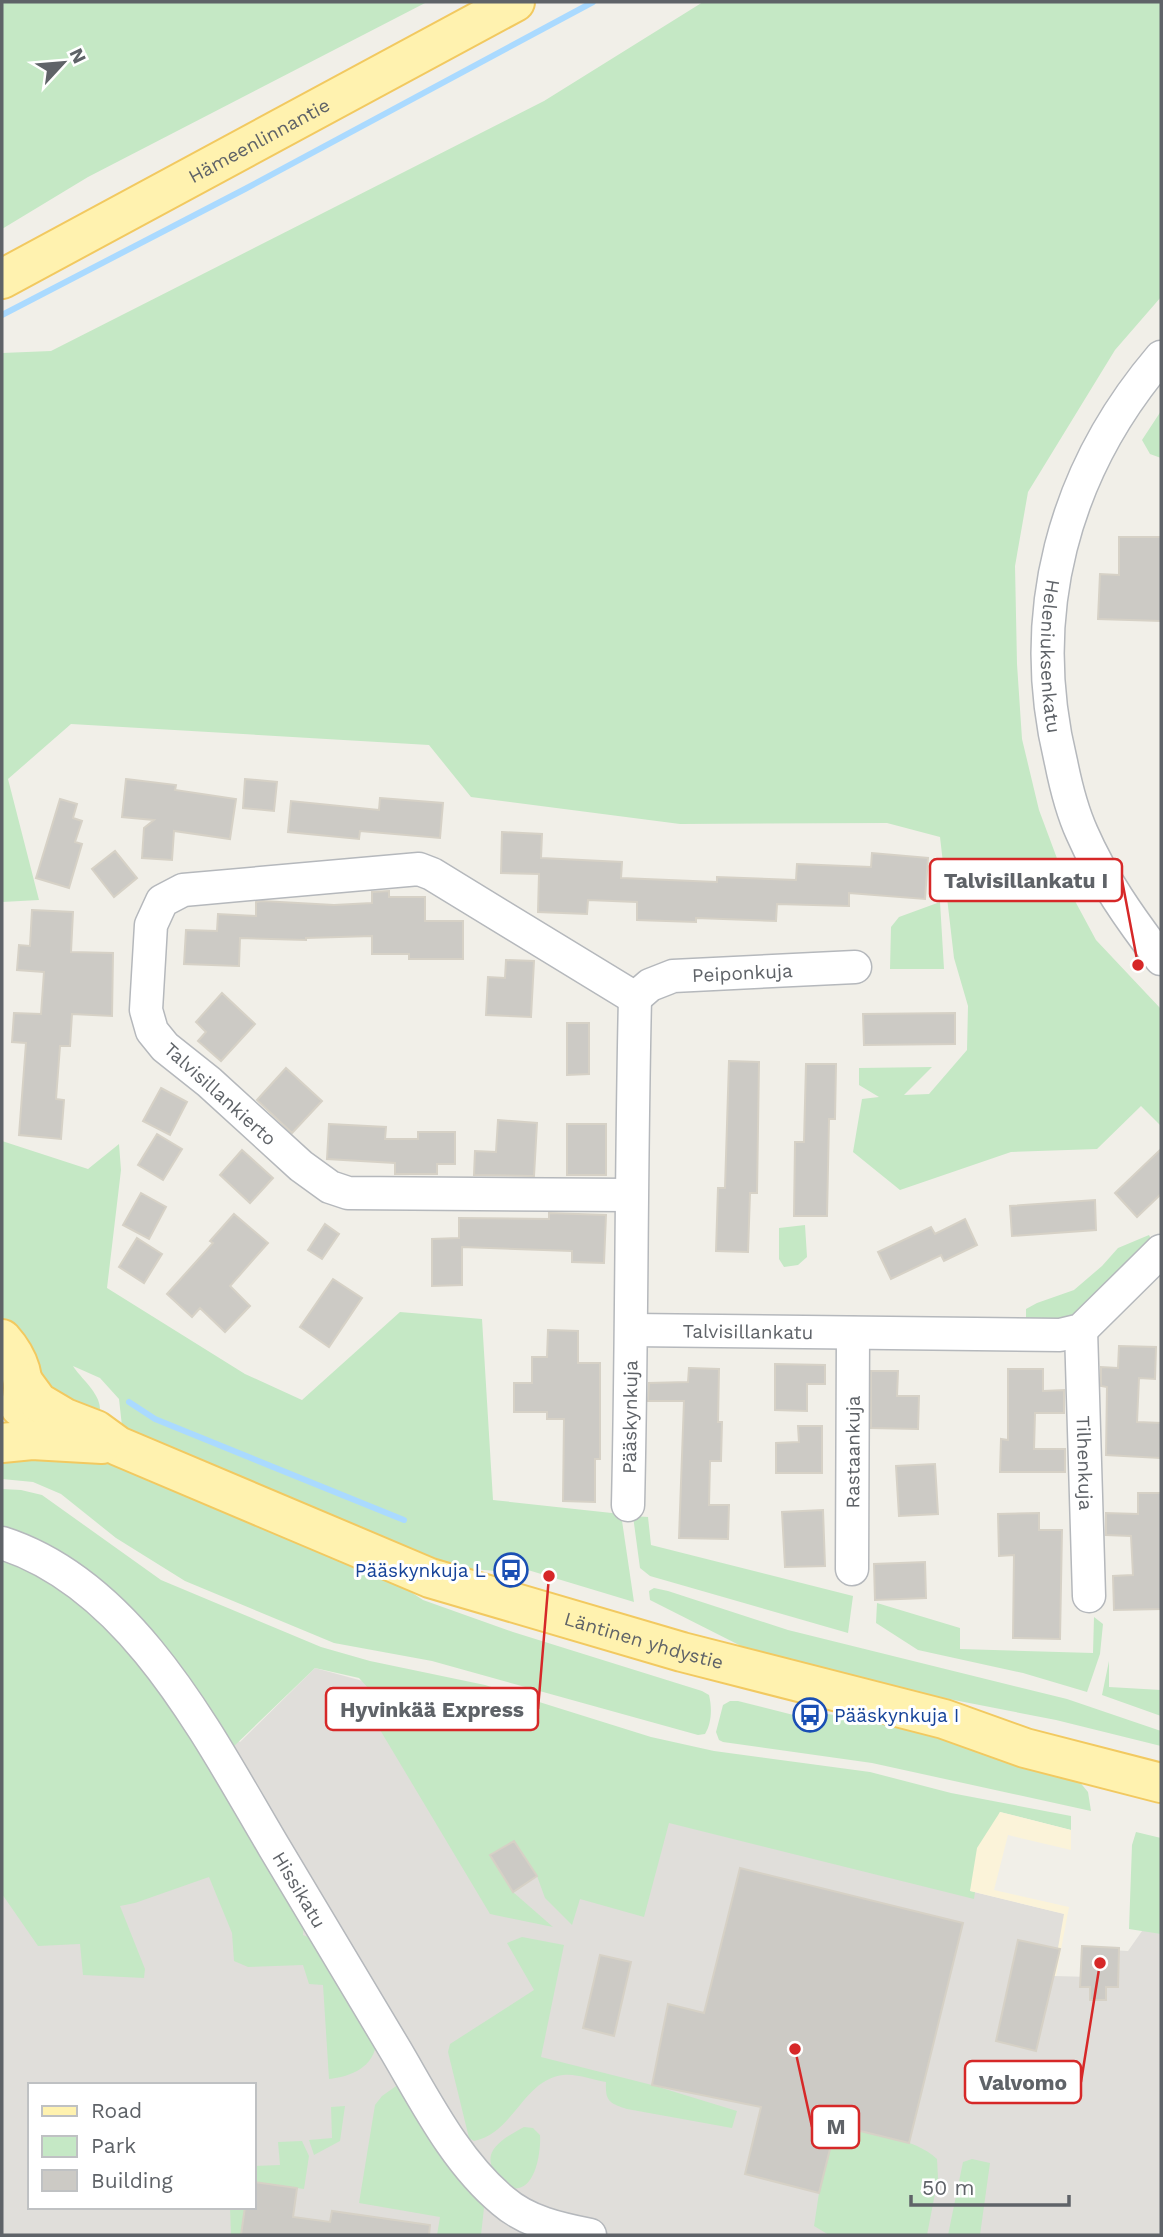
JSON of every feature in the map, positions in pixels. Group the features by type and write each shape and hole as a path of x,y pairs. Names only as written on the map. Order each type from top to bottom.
{"main road":[{"name":"Hämeenlinnantie","path":"2,279 515,2"},
{"name":"Läntinen yhdystie","path":"2,1339 16,1359 24,1382 38,1402 65,1418 96,1430 118,1446 430,1578 682,1652 943,1719 1025,1748 1161,1783"},
{"path":"2,1434 18,1412 24,1382"},
{"name":"Läntinen yhdystie","path":"2,1443 32,1440 118,1446"},
{"name":"Läntinen yhdystie","path":"943,1719 1031,1726 1161,1761"}],"street":[{"name":"Heleniuksenkatu","path":"1161,357 1122,407 1105,434 1070,513 1057,559 1050,600 1047,670 1055,738 1070,801 1081,832 1131,919 1161,958"},
{"name":"Talvisillankierto","path":"630,1195 348,1193 330,1187 301,1166 209,1082 165,1046 152,1031 146,1010 151,925 162,901 183,890 419,869 432,874 635,998"},
{"name":"Peiponkuja","path":"635,998 650,985 673,976 855,967"},
{"path":"632,1330 630,1195 635,998"},
{"path":"1081,1330 1161,1251"},
{"name":"Talvisillankatu","path":"632,1330 1060,1335 1081,1330"},
{"name":"Pääskynkuja","path":"628,1505 632,1330"},
{"name":"Tilhenkuja","path":"1081,1330 1089,1596"},
{"name":"Rastaankuja","path":"852,1569 853,1333"},
{"name":"Hissikatu","path":"2,1543 48,1562 75,1581 125,1626 150,1654 214,1746 427,2103 488,2188 513,2209 534,2220 590,2235"}],"shaded area":[{"path":"2,1566 240,1742 315,1668 977,1848 970,1891 1065,1914 1054,1976 1091,1977 1092,1949 1128,1951 1161,1904 1161,2235 2,2235"}],"green space":[{"path":"2,2 427,2 88,177 2,229"},
{"path":"703,2 1161,2 1161,297 1115,350 1028,492 1015,566 1022,739 1039,810 1068,888 1096,940 1161,1009 1161,1126 1141,1106 1097,1149 1011,1152 900,1190 853,1152 862,1099 879,1097 859,1085 859,1068 932,1067 904,1095 929,1094 967,1050 968,1006 954,958 940,837 887,823 680,824 471,797 429,745 71,724 8,779 39,900 2,902 2,353 51,351 544,101"},
{"path":"1161,411 1161,458 1150,454 1142,440"},
{"path":"940,902 944,969 890,969 891,927 899,917"},
{"path":"2,1141 88,1169 119,1144 121,1170 107,1288 245,1374 302,1400 400,1312 482,1319 493,1500 621,1514 634,1602 508,1564 505,1572 453,1567 212,1468 122,1426 119,1399 100,1378 73,1366 96,1395 99,1414 58,1393 47,1383 16,1334 2,1320"},
{"path":"805,1225 807,1257 798,1265 784,1267 779,1259 779,1228"},
{"path":"1149,1235 1153,1243 1077,1315 1064,1322 1026,1325 1026,1309 1074,1290 1118,1248"},
{"path":"2,1454 113,1457 387,1576 423,1600 513,1632 702,1691 709,1695 709,1725 705,1734 698,1735 432,1661 334,1643 185,1581 116,1538 61,1494 33,1482 2,1479"},
{"path":"2,1489 42,1495 161,1580 321,1647 370,1661 485,1685 651,1737 714,1751 870,1772 951,1793 1071,1816 1071,1830 1000,1812 970,1891 975,1892 974,1899 669,1823 644,1917 580,1899 572,1925 545,1898 537,1876 514,1841 491,1855 513,1892 553,1927 490,1914 355,1688 369,1689 359,1678 315,1668 231,1749 194,1692 2,1529"},
{"path":"633,1516 648,1517 651,1545 853,1596 848,1633 650,1576 640,1568"},
{"path":"2,1556 67,1590 113,1633 149,1674 229,1793 304,1924 303,1935 315,1940 376,2042 371,2058 360,2069 329,2079 323,1985 309,1984 303,1965 248,1967 234,1961 232,1933 209,1877 120,1906 145,1969 144,1978 83,1975 80,1944 38,1946 2,1894"},
{"path":"654,1588 788,1630 1067,1699 1161,1731 1161,1746 1056,1720 918,1693 745,1648 650,1600 649,1591"},
{"path":"877,1603 960,1628 960,1649 1093,1653 1094,1617 1103,1624 1100,1654 1087,1692 1023,1673 918,1650 876,1623"},
{"path":"1109,1661 1109,1687 1161,1690 1161,1716 1102,1695"},
{"path":"730,1701 817,1721 820,1713 878,1721 1073,1774 1088,1792 1091,1811 872,1763 723,1742 719,1740 716,1732 723,1705"},
{"path":"1136,1832 1161,1838 1161,1934 1129,1929 1132,1845"},
{"path":"522,1937 564,1945 541,2057 652,2085 737,2111 732,2128 627,2109 610,2101 606,2094 606,2082 563,2075 538,2086 499,2128 488,2136 474,2141 469,2138 448,2052 450,2044 534,1990 507,1943"},
{"path":"399,2084 481,2201 484,2208 481,2235 437,2235 440,2217 359,2203 375,2105 382,2096"},
{"path":"345,2106 340,2141 314,2155 309,2140 332,2138 331,2107"},
{"path":"836,2125 904,2141 937,2159 938,2178 927,2235 829,2235 814,2226 819,2193"},
{"path":"524,2127 533,2128 540,2135 539,2157 530,2180 519,2188 514,2188 498,2178 490,2161 500,2142"},
{"path":"302,2141 309,2156 304,2189 256,2182 256,2166 280,2165 278,2142"},
{"path":"972,2159 990,2163 980,2235 948,2235 963,2162"},
{"path":"230,2209 245,2209 241,2235 231,2235"}],"sand":[{"path":"1000,1812 1071,1830 1071,1850 1008,1835 994,1890 1069,1907 1056,1976 1053,1976 1064,1914 970,1891 977,1848"}],"building":[{"path":"1119,537 1161,537 1161,621 1098,619 1100,574 1119,575"},
{"path":"126,779 176,785 175,790 236,799 230,839 174,831 172,860 142,858 144,828 154,820 122,817"},
{"path":"245,779 277,782 274,811 243,808"},
{"path":"380,798 443,803 440,838 360,831 359,839 288,832 291,801 379,810"},
{"path":"60,799 77,804 73,818 82,821 75,842 82,844 69,888 36,878"},
{"path":"502,832 542,834 541,858 622,862 621,878 717,882 717,877 796,880 797,864 871,867 872,853 928,858 925,899 849,893 849,906 777,904 776,921 696,918 696,922 637,920 637,902 588,900 587,914 538,912 539,874 501,873"},
{"path":"115,851 137,878 114,897 92,869"},
{"path":"389,891 389,897 425,897 425,921 463,921 463,959 409,959 409,954 372,954 372,936 306,940 240,938 239,966 184,964 186,930 217,931 218,914 256,916 256,902 262,901 334,905 372,903 372,892"},
{"path":"32,910 73,912 71,952 113,953 112,1016 72,1014 70,1046 60,1046 56,1099 64,1100 61,1139 19,1135 26,1043 12,1042 14,1013 41,1014 44,972 17,970 19,945 30,946"},
{"path":"506,960 534,961 531,1017 486,1015 488,977 505,978"},
{"path":"222,993 255,1024 221,1061 198,1041 206,1032 196,1022"},
{"path":"955,1013 955,1044 864,1045 863,1014"},
{"path":"567,1023 589,1023 589,1074 567,1075"},
{"path":"729,1061 759,1062 757,1193 750,1193 748,1252 716,1251 718,1188 725,1188"},
{"path":"806,1064 836,1064 835,1119 829,1119 827,1216 794,1216 795,1142 804,1142"},
{"path":"286,1068 322,1101 292,1133 257,1100"},
{"path":"161,1088 187,1102 170,1135 143,1121"},
{"path":"498,1120 537,1123 534,1176 474,1175 475,1151 496,1152"},
{"path":"329,1124 386,1127 385,1139 418,1139 418,1132 455,1132 455,1164 437,1164 437,1174 395,1174 395,1163 327,1159"},
{"path":"567,1124 606,1124 606,1175 567,1175"},
{"path":"157,1134 182,1149 163,1180 138,1165"},
{"path":"1161,1149 1161,1194 1137,1217 1115,1193"},
{"path":"242,1150 273,1178 250,1203 220,1175"},
{"path":"141,1193 166,1207 149,1239 123,1225"},
{"path":"1095,1200 1096,1230 1012,1236 1010,1206"},
{"path":"549,1213 606,1215 604,1263 572,1262 572,1251 462,1247 462,1285 432,1286 432,1239 459,1238 459,1218 549,1219"},
{"path":"234,1214 268,1243 230,1286 250,1306 225,1332 200,1308 192,1317 167,1294 213,1243 210,1241"},
{"path":"965,1219 977,1245 944,1261 941,1255 891,1279 878,1252 931,1227 935,1234"},
{"path":"325,1224 339,1234 322,1259 308,1250"},
{"path":"137,1238 162,1254 144,1283 119,1267"},
{"path":"333,1279 362,1298 329,1347 300,1327"},
{"path":"548,1330 578,1331 578,1363 600,1363 600,1459 595,1459 595,1502 563,1501 564,1419 547,1419 547,1412 514,1412 514,1383 532,1383 532,1357 547,1357"},
{"path":"1119,1346 1156,1347 1155,1379 1139,1378 1137,1422 1161,1423 1160,1458 1106,1455 1107,1387 1101,1386 1101,1367 1118,1368"},
{"path":"775,1364 825,1365 825,1384 807,1384 807,1411 775,1410"},
{"path":"689,1368 719,1369 718,1422 722,1422 721,1461 710,1461 709,1505 729,1505 728,1539 679,1538 684,1401 648,1401 649,1383 688,1382"},
{"path":"1008,1369 1043,1369 1043,1391 1064,1390 1064,1413 1035,1413 1034,1449 1065,1449 1065,1472 1000,1472 1001,1439 1008,1440"},
{"path":"871,1371 898,1371 897,1396 919,1396 918,1429 871,1428"},
{"path":"798,1426 822,1426 822,1473 776,1473 776,1443 799,1442"},
{"path":"935,1464 938,1514 899,1516 896,1466"},
{"path":"1138,1493 1161,1493 1161,1609 1114,1610 1113,1576 1133,1575 1131,1536 1106,1535 1106,1513 1138,1514"},
{"path":"823,1510 825,1566 785,1567 782,1512"},
{"path":"1039,1513 1039,1530 1062,1530 1060,1639 1013,1638 1014,1555 999,1556 998,1514"},
{"path":"925,1562 926,1598 875,1600 874,1564"},
{"path":"514,1841 537,1876 513,1892 490,1855"},
{"path":"740,1868 963,1923 909,2143 836,2125 819,2193 745,2174 761,2107 652,2085 668,2004 704,2013"},
{"path":"1018,1940 1060,1949 1036,2051 996,2041"},
{"path":"1082,1946 1119,1948 1118,1987 1106,1987 1106,2000 1090,2000 1090,1987 1080,1987"},
{"path":"600,1955 631,1962 614,2036 583,2028"},
{"path":"256,2182 297,2188 293,2217 330,2222 332,2211 430,2225 429,2235 241,2235 245,2209 256,2209"}],"waterway":[{"path":"2,315 245,189 593,2"},
{"path":"129,1402 155,1419 404,1520"}],"place":[{"name":"Talvisillankatu I","path":"1138,965"},
{"name":"Pääskynkuja L","path":"511,1570"},
{"name":"Hyvinkää Express","path":"549,1576"},
{"name":"Pääskynkuja I","path":"810,1715"},
{"name":"Valvomo","path":"1100,1963"},
{"name":"M","path":"795,2049"}]}
